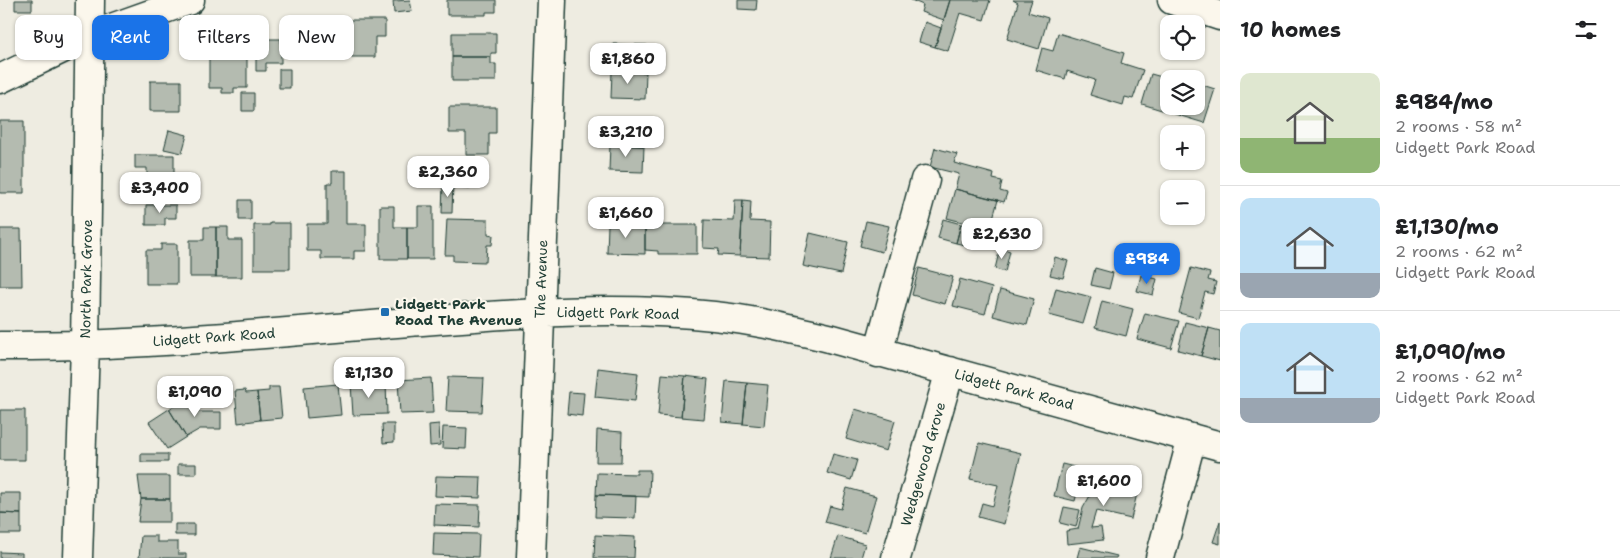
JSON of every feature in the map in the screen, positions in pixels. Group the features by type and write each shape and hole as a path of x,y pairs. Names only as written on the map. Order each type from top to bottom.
{"street":[{"name":"North Park Grove","path":"78,558 85,346 90,0"},
{"path":"0,79 89,36 190,0"},
{"name":"The Avenue","path":"531,558 552,0"},
{"path":"1172,0 1220,16"},
{"path":"878,353 925,180"},
{"name":"Lidgett Park Road","path":"0,346 85,346 540,312 630,311 714,316 766,323 950,371 1220,446"},
{"name":"Wedgewood Grove","path":"896,558 950,371"},
{"path":"1160,558 1192,438"}],"building":[{"path":"15,0 32,0 32,10 15,10"},
{"path":"410,0 412,11 394,13 393,1"},
{"path":"447,0 496,0 496,12 486,12 486,15 447,15"},
{"path":"738,0 757,0 756,10 738,9"},
{"path":"911,0 950,0 944,20 921,12 923,5"},
{"path":"950,0 990,0 984,20 960,13 948,51 935,47"},
{"path":"1013,0 1032,0 1028,12 1048,18 1039,49 1007,39 1018,3"},
{"path":"354,20 385,20 385,37 375,37 375,57 354,57"},
{"path":"925,22 941,28 935,47 919,42"},
{"path":"452,33 496,33 496,53 491,53 491,57 452,57"},
{"path":"1058,33 1124,53 1121,63 1143,70 1133,99 1125,97 1123,105 1090,95 1095,80 1067,71 1065,79 1036,70 1042,48 1053,51"},
{"path":"269,39 279,39 279,60 281,60 281,63 266,63 266,71 256,71 256,60 269,60"},
{"path":"613,44 647,45 646,72 612,71"},
{"path":"452,57 491,57 491,64 496,64 496,81 452,81"},
{"path":"209,60 247,60 247,88 234,88 234,93 222,93 222,88 209,88"},
{"path":"279,69 290,69 290,88 279,88"},
{"path":"612,71 646,72 645,99 611,98"},
{"path":"1151,74 1160,76 1160,110 1142,104"},
{"path":"150,81 181,81 181,111 150,111"},
{"path":"1205,86 1215,89 1204,123 1178,115 1205,115"},
{"path":"242,93 254,93 254,111 242,111"},
{"path":"449,107 496,107 496,133 489,133 489,155 466,155 466,133 449,133"},
{"path":"611,120 645,121 644,146 610,145"},
{"path":"0,121 24,121 24,193 0,193"},
{"path":"169,130 187,135 182,153 164,149"},
{"path":"610,145 644,146 643,172 609,171"},
{"path":"935,148 957,154 954,163 994,174 993,179 1002,181 1000,191 1007,193 1004,202 955,189 959,174 930,167"},
{"path":"135,155 174,155 174,181 185,181 185,199 156,199 156,181 147,181 147,168 135,168"},
{"path":"332,171 346,171 346,224 366,224 366,251 354,251 354,259 321,259 321,251 307,251 307,224 327,224 327,183 332,183"},
{"path":"453,175 471,175 470,189 453,188"},
{"path":"443,183 453,183 452,213 442,213"},
{"path":"955,189 998,200 990,229 947,218"},
{"path":"239,200 251,200 251,220 239,220"},
{"path":"735,200 743,200 740,256 718,255 719,249 703,248 704,220 734,221"},
{"path":"743,200 751,201 750,221 770,222 769,257 740,256"},
{"path":"146,205 176,205 176,218 165,218 165,225 146,225"},
{"path":"380,206 394,206 394,227 407,227 407,259 380,259"},
{"path":"418,206 433,206 433,259 407,259 407,227 418,227"},
{"path":"645,218 659,218 659,225 697,225 697,254 658,254 658,251 645,250"},
{"path":"447,219 488,220 488,234 493,235 492,245 487,245 486,262 453,261 453,255 445,255"},
{"path":"943,219 961,224 956,243 938,238"},
{"path":"866,221 889,226 882,252 860,246"},
{"path":"270,223 290,223 290,269 254,269 254,225 270,225"},
{"path":"961,224 979,229 974,247 956,243"},
{"path":"608,225 645,225 645,254 607,253"},
{"path":"204,227 216,227 216,277 190,277 190,240 204,240"},
{"path":"216,227 228,227 228,240 242,240 242,277 216,277"},
{"path":"0,229 21,229 22,286 0,286"},
{"path":"810,233 848,242 841,274 803,266"},
{"path":"161,244 177,244 177,284 146,284 146,250 161,250"},
{"path":"1000,248 1010,251 1005,272 995,269"},
{"path":"1055,257 1068,261 1063,278 1050,275"},
{"path":"919,268 953,277 945,304 912,295"},
{"path":"1095,268 1113,273 1109,289 1091,285"},
{"path":"1191,268 1210,273 1208,280 1216,282 1213,294 1205,292 1198,318 1179,313"},
{"path":"1141,275 1157,279 1153,295 1137,291"},
{"path":"960,279 992,288 985,314 953,306"},
{"path":"1056,288 1091,297 1083,324 1049,315"},
{"path":"1000,290 1034,299 1027,325 993,316"},
{"path":"1102,301 1133,309 1126,336 1095,328"},
{"path":"1145,313 1179,321 1171,348 1137,339"},
{"path":"1185,322 1209,328 1201,356 1178,350"},
{"path":"1209,328 1220,331 1220,361 1201,356"},
{"path":"598,368 638,373 635,401 595,397"},
{"path":"662,374 685,376 681,417 658,415"},
{"path":"685,376 708,379 704,419 681,417"},
{"path":"448,377 484,378 482,412 446,411"},
{"path":"431,378 433,413 400,414 398,380"},
{"path":"726,381 747,383 743,424 722,422"},
{"path":"386,382 387,414 353,415 351,384"},
{"path":"747,383 768,385 764,426 743,424"},
{"path":"338,384 341,415 307,418 304,387"},
{"path":"269,387 279,387 282,418 260,420 257,392 269,391"},
{"path":"245,390 246,393 257,392 260,420 238,423 235,391"},
{"path":"569,392 584,393 582,416 567,414"},
{"path":"188,397 198,412 221,412 221,429 200,429 186,437 169,409"},
{"path":"169,409 186,437 167,449 149,422"},
{"path":"855,409 895,421 886,451 846,439"},
{"path":"0,410 25,410 25,460 0,460"},
{"path":"382,424 394,424 394,442 383,443"},
{"path":"439,424 440,445 430,446 429,425"},
{"path":"443,427 467,428 466,449 442,448"},
{"path":"597,430 622,432 621,462 596,462"},
{"path":"979,443 1021,453 1004,524 978,517 982,503 993,506 998,485 970,479"},
{"path":"141,454 168,454 168,462 141,462"},
{"path":"833,454 857,460 851,480 827,473"},
{"path":"178,464 196,464 196,474 178,474"},
{"path":"1062,464 1083,469 1075,501 1054,496"},
{"path":"637,470 650,470 649,497 596,495 597,473 637,474"},
{"path":"1096,474 1139,485 1131,519 1096,511 1091,528 1101,527 1103,540 1067,544 1066,531 1078,529 1083,508 1091,494"},
{"path":"138,476 170,476 170,499 141,499"},
{"path":"436,476 481,477 480,498 435,496"},
{"path":"847,488 876,496 865,533 825,522 830,506 841,509"},
{"path":"0,493 21,493 21,514 0,513"},
{"path":"596,495 636,496 635,518 595,517"},
{"path":"141,499 170,499 170,522 138,522"},
{"path":"435,504 480,505 479,527 434,525"},
{"path":"1064,507 1080,510 1076,527 1060,523"},
{"path":"0,513 21,514 21,534 0,534"},
{"path":"1220,521 1220,544 1213,542"},
{"path":"175,524 194,524 194,535 175,535"},
{"path":"434,533 479,534 478,557 433,555"},
{"path":"595,535 635,537 634,558 594,558"},
{"path":"141,536 157,536 157,542 178,542 178,554 186,554 186,558 139,558"},
{"path":"838,536 865,544 861,558 831,558"},
{"path":"1080,547 1117,556 1116,558 1077,558"},
{"path":"0,552 22,553 22,558 0,558"}],"place":[{"name":"Lidgett Park Road The Avenue","path":"385,312"}]}
